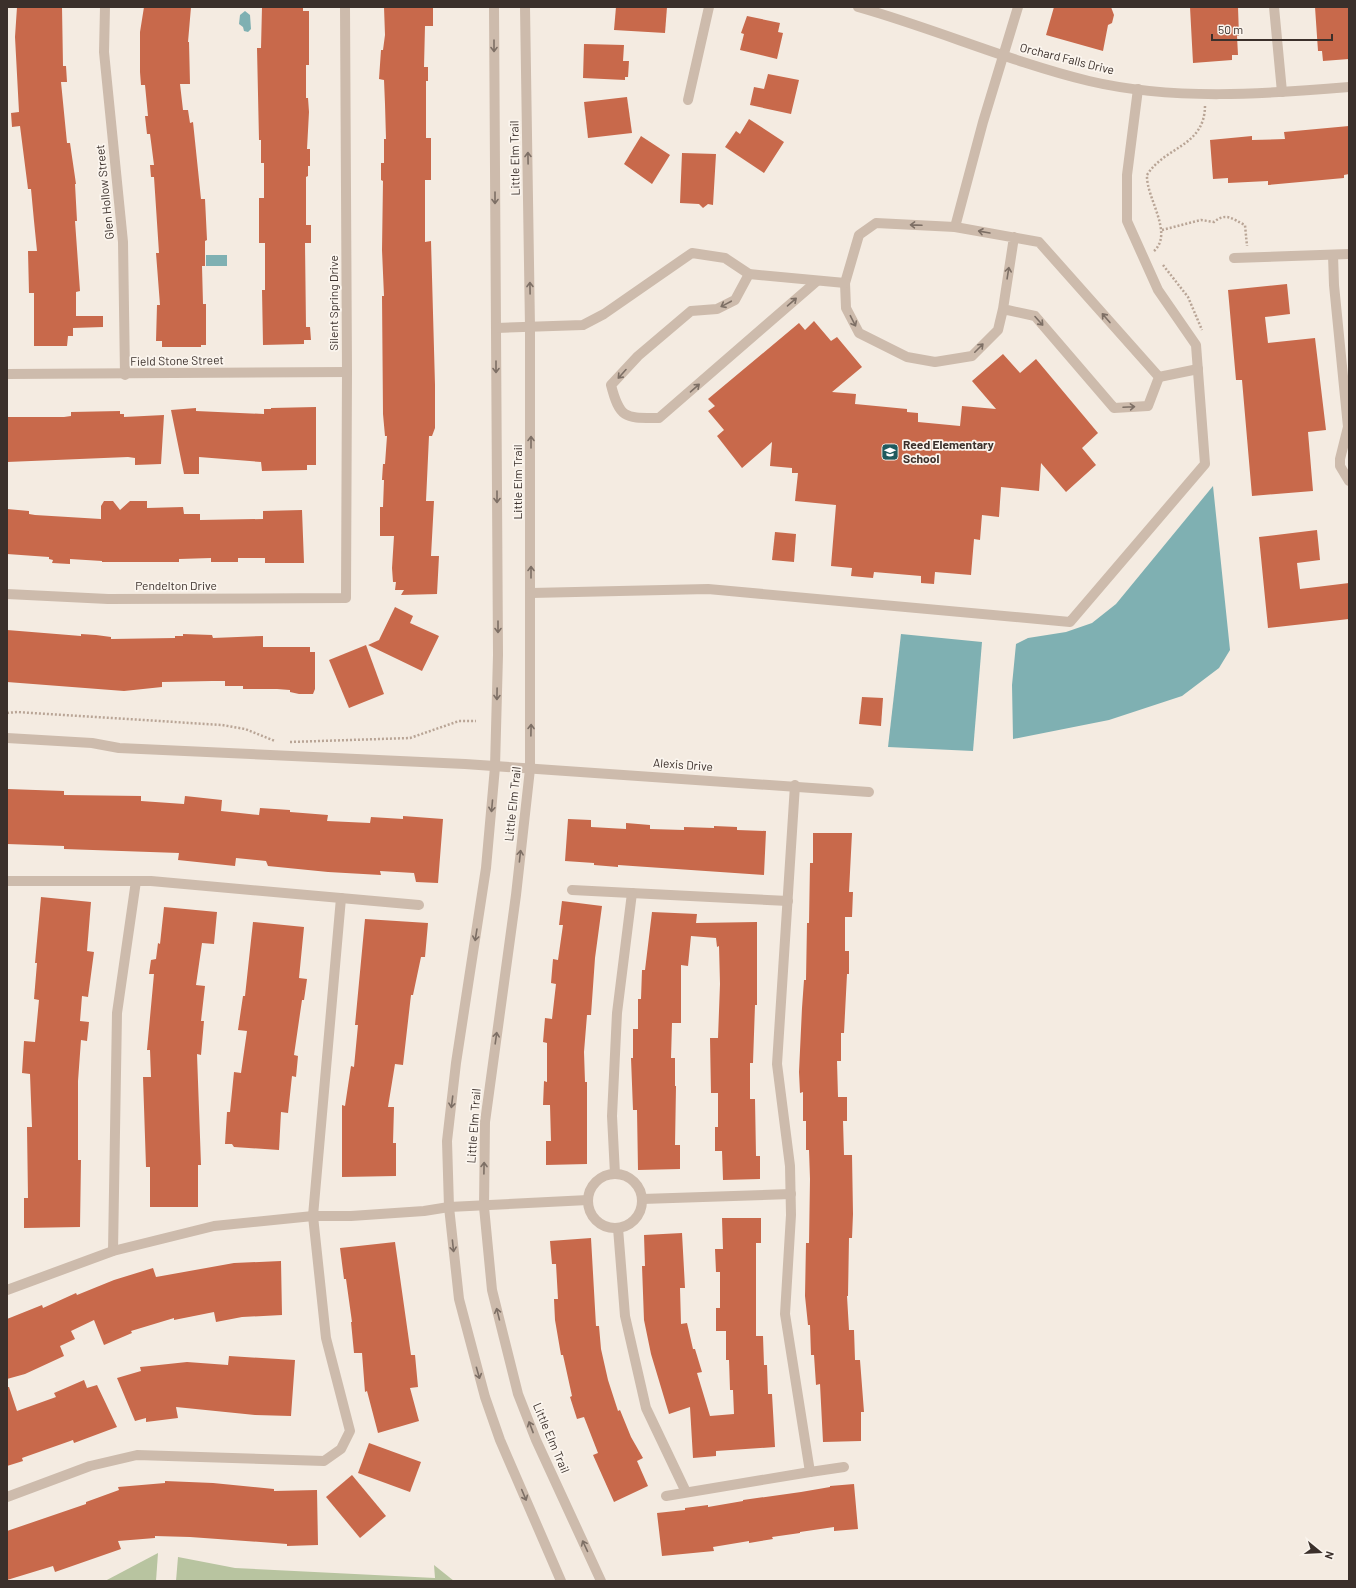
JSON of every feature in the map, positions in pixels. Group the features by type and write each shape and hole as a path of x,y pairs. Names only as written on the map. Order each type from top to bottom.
{"street":[{"name":"Glen Hollow Street","path":"105,7 104,52 123,242 124,374"},
{"name":"Silent Spring Drive","path":"344,7 347,372 346,598"},
{"name":"Little Elm Trail","path":"494,7 498,655 495,767 486,868 456,1063 447,1141 449,1207 459,1299 485,1397 500,1440 561,1581"},
{"name":"Little Elm Trail","path":"525,7 530,327 530,769 516,895 485,1122 484,1207 492,1290 518,1394 536,1440 601,1581"},
{"path":"688,100 709,7"},
{"name":"Orchard Falls Drive","path":"858,7 1003,56 1090,81 1138,89 1193,93 1282,92 1349,87"},
{"path":"955,227 1018,7"},
{"path":"1274,7 1282,92"},
{"path":"531,592 708,589 1070,622 1205,464 1196,345 1158,290 1126,221 1127,175 1138,89"},
{"path":"1014,237 1003,309 998,330 972,356 935,362 907,357 859,333 846,308 845,284 859,235 876,224 955,227 1014,237 1039,242 1159,377"},
{"path":"496,328 583,325 604,314 692,253 725,258 749,274 845,284"},
{"path":"1333,254 1334,285 1348,427 1340,459 1342,471 1349,481"},
{"path":"1234,258 1349,254"},
{"path":"749,274 735,300 717,309 691,311 638,356 611,385 616,406 631,418 659,418 817,281"},
{"path":"1003,309 1035,316 1114,408 1148,406 1159,377"},
{"path":"1159,377 1198,369"},
{"name":"Field Stone Street","path":"7,374 347,372"},
{"name":"Pendelton Drive","path":"7,594 108,599 346,598"},
{"name":"Alexis Drive","path":"7,738 92,743 119,748 457,764 795,785 869,792"},
{"path":"795,785 777,1064 790,1166 791,1194 785,1314 810,1472"},
{"path":"7,881 136,881 419,905"},
{"path":"113,1251 117,1013 136,881"},
{"path":"572,890 788,901"},
{"path":"615,1174 612,1116 617,1013 632,893"},
{"path":"7,1497 90,1466 137,1455 324,1461 341,1448 350,1431 326,1338 313,1216 340,898"},
{"path":"615,1174 630,1178 638,1187 642,1199 638,1215 633,1221 618,1228 608,1228 600,1224 593,1217 589,1209 588,1200 593,1184 606,1175 615,1174"},
{"path":"642,1199 791,1194"},
{"path":"7,1290 113,1251 214,1226 313,1216 416,1212 449,1207 484,1207 588,1200"},
{"path":"618,1228 625,1316 646,1408 686,1492"},
{"path":"666,1496 844,1467"}],"path":[{"path":"1157,256 1154,251 1162,242 1162,230 1150,192 1147,175 1154,166 1191,140 1197,133 1203,122 1205,104"},
{"path":"1162,230 1201,220 1214,222 1220,216 1225,216 1245,225 1246,258"},
{"path":"1160,261 1188,297 1203,331"},
{"path":"7,713 17,712 222,725 245,728 278,742"},
{"path":"286,742 410,738 459,721 476,721"}],"green space":[{"path":"158,1553 156,1581 105,1581"},
{"path":"178,1557 235,1568 435,1578 434,1565 454,1581 176,1581"}],"water":[{"path":"245,11 250,15 251,29 248,32 244,31 243,27 239,24 240,15"},
{"path":"206,255 227,255 227,266 206,266"},
{"path":"1213,486 1230,650 1219,668 1182,696 1109,720 1013,739 1012,685 1016,644 1028,638 1066,632 1092,623 1116,604"},
{"path":"901,634 982,642 973,751 888,747"}],"building":[{"path":"17,7 62,7 63,66 66,66 67,82 61,82 67,143 70,143 76,184 77,221 75,221 80,291 76,292 76,316 103,316 103,327 73,328 73,336 68,336 67,346 34,346 34,293 29,293 28,251 37,251 31,189 28,189 20,126 12,127 11,113 19,112 15,37"},
{"path":"144,7 191,7 188,42 190,84 180,84 183,110 188,110 190,123 193,122 201,199 205,199 207,240 205,241 205,266 202,266 203,304 206,304 206,345 201,345 201,347 162,347 162,341 156,341 157,305 160,305 156,253 159,253 154,177 151,177 150,165 154,165 150,134 147,134 145,116 148,116 145,85 141,85 140,72 140,32"},
{"path":"262,7 303,7 303,11 309,11 309,65 306,65 306,98 308,98 309,112 307,149 310,149 310,166 308,166 308,176 306,177 306,225 311,225 311,243 305,243 306,327 310,327 311,340 304,340 304,344 263,345 262,290 265,290 265,243 259,243 259,198 264,198 264,163 261,163 261,140 259,140 257,48 261,48"},
{"path":"384,7 433,7 433,26 425,26 424,67 428,67 428,81 426,81 426,138 431,138 431,180 425,180 425,242 431,241 435,385 435,428 432,436 429,436 426,501 434,501 431,556 439,556 437,594 401,595 404,590 395,590 396,582 393,582 392,568 394,536 380,536 380,507 383,507 383,464 385,464 387,436 385,436 383,414 382,296 384,296 382,250 383,181 381,180 381,163 384,163 384,139 386,139 384,80 379,79 381,50 383,50 385,35"},
{"path":"616,7 667,7 665,33 614,30"},
{"path":"1054,7 1111,7 1114,15 1112,23 1108,25 1103,51 1046,35"},
{"path":"1190,7 1238,7 1238,55 1232,55 1232,60 1193,63"},
{"path":"1315,7 1349,7 1349,59 1323,61 1322,51 1318,51"},
{"path":"747,16 780,23 778,32 783,33 777,59 740,50 744,34 741,33"},
{"path":"584,44 624,45 623,61 629,61 628,77 625,77 625,80 583,78"},
{"path":"768,74 799,80 791,114 750,105 754,87 764,89"},
{"path":"627,97 632,133 588,138 584,102"},
{"path":"749,119 784,142 764,173 725,147 736,131 740,134"},
{"path":"1349,126 1349,174 1344,175 1344,178 1268,185 1268,181 1228,183 1228,178 1213,179 1210,140 1252,136 1252,140 1285,139 1284,132"},
{"path":"641,136 670,155 652,184 624,164"},
{"path":"682,153 716,154 713,205 708,204 703,208 699,204 680,203"},
{"path":"1287,284 1290,314 1265,317 1268,343 1315,338 1326,430 1308,432 1313,491 1252,496 1242,380 1236,380 1228,290"},
{"name":"Reed Elementary School","path":"814,321 831,341 837,337 862,367 832,392 856,394 855,404 907,409 907,412 918,413 918,422 960,426 962,406 996,409 972,381 1003,354 1020,373 1036,359 1098,433 1082,448 1096,465 1066,492 1041,463 1039,491 1001,487 999,517 982,515 980,540 974,539 971,575 935,572 934,584 921,583 921,576 874,572 873,578 851,576 852,568 831,566 836,505 795,501 798,473 792,473 792,468 770,466 772,442 742,468 717,436 724,430 708,411 715,406 708,399 799,323 805,330"},
{"path":"316,407 316,465 307,465 307,470 262,471 261,462 199,457 199,474 184,474 171,410 196,408 196,411 264,414 264,409 271,408"},
{"path":"120,411 120,414 124,414 124,417 164,415 161,464 135,465 135,458 128,457 7,462 7,417 64,417 71,416 71,412"},
{"path":"104,501 113,501 120,510 130,501 147,501 147,508 183,507 184,514 200,514 200,520 263,519 263,511 302,510 304,563 265,563 265,558 238,558 238,562 211,562 211,558 179,559 179,562 102,562 70,559 70,564 52,563 53,560 49,559 49,557 7,554 7,509 29,511 29,514 35,515 101,519 101,506"},
{"path":"1317,530 1320,560 1297,563 1300,589 1349,583 1349,619 1268,628 1259,537"},
{"path":"775,532 796,534 794,562 772,560"},
{"path":"395,607 413,616 410,623 439,636 422,671 368,645 379,640"},
{"path":"7,630 81,636 81,634 96,635 111,637 111,639 175,638 175,636 183,636 183,634 212,635 213,638 263,636 263,647 310,647 310,652 315,652 315,689 313,694 299,694 290,692 290,690 243,689 243,686 225,686 225,681 212,681 162,682 162,687 124,691 7,682"},
{"path":"366,645 384,694 349,708 329,660"},
{"path":"862,697 883,698 881,726 859,724"},
{"path":"7,789 64,791 64,795 141,796 141,801 184,804 185,796 222,800 221,811 259,815 260,808 290,810 290,812 328,815 327,821 370,823 371,817 403,819 403,816 443,819 438,883 416,882 414,873 380,871 381,875 328,872 268,866 266,861 236,858 235,866 178,860 179,853 64,849 64,846 7,844"},
{"path":"568,819 591,820 591,827 626,829 626,823 650,825 650,829 684,830 684,827 714,828 714,826 737,827 737,830 766,831 764,875 618,865 618,867 594,865 594,863 565,861"},
{"path":"813,833 852,833 849,892 853,892 852,917 845,917 845,951 849,951 849,974 847,974 844,1033 841,1033 841,1061 837,1061 838,1097 847,1097 847,1121 843,1121 844,1155 852,1155 853,1214 852,1238 849,1238 847,1296 849,1330 854,1330 855,1360 860,1360 864,1412 861,1412 861,1441 823,1442 820,1384 816,1385 814,1355 811,1355 810,1325 808,1325 805,1296 806,1243 809,1243 810,1179 809,1150 806,1150 806,1121 803,1121 803,1092 800,1093 799,1072 804,980 806,980 807,923 809,923 810,863 813,863"},
{"path":"41,897 91,902 87,951 94,952 88,997 82,996 80,1021 89,1022 87,1041 81,1040 78,1081 78,1160 81,1160 80,1227 24,1228 24,1198 28,1198 27,1127 32,1127 30,1074 22,1073 24,1041 35,1042 39,1000 34,999 37,963 35,963"},
{"path":"562,901 602,906 595,958 591,1015 587,1015 584,1052 585,1082 587,1082 587,1164 546,1165 546,1141 551,1141 550,1105 543,1105 544,1081 547,1082 547,1043 543,1042 545,1018 552,1019 556,984 551,983 553,959 558,960 563,925 559,925"},
{"path":"164,907 217,912 214,944 202,943 196,985 205,986 201,1021 204,1021 201,1055 197,1054 201,1165 198,1165 198,1207 150,1207 150,1167 146,1167 143,1077 151,1077 150,1050 147,1050 154,974 149,974 151,960 156,959 158,943 160,944"},
{"path":"652,912 697,914 696,923 757,922 757,1005 755,1005 753,1063 750,1063 750,1099 755,1099 756,1156 760,1156 760,1179 723,1180 722,1151 715,1151 715,1127 718,1127 718,1093 711,1093 710,1038 718,1038 720,984 719,946 717,947 716,938 691,936 688,966 681,965 681,1023 672,1023 671,1058 675,1058 676,1086 675,1145 680,1145 680,1169 638,1170 637,1110 633,1110 631,1058 633,1058 633,1029 638,1029 638,999 641,999 642,970 645,970"},
{"path":"365,919 428,923 425,957 421,957 413,995 411,995 403,1065 395,1064 388,1107 394,1107 393,1143 396,1143 396,1176 342,1177 342,1105 345,1106 351,1066 354,1067 358,1025 355,1025"},
{"path":"253,922 304,927 299,978 307,979 304,1000 302,1000 294,1055 298,1056 296,1077 292,1076 288,1113 281,1112 279,1150 234,1147 232,1144 225,1144 227,1112 230,1112 234,1072 241,1073 247,1031 238,1030 243,996 245,996"},
{"path":"722,1218 761,1218 761,1243 756,1243 756,1336 763,1336 764,1365 767,1365 768,1394 772,1394 775,1447 716,1451 716,1456 693,1458 690,1407 669,1414 651,1354 644,1320 642,1266 645,1266 644,1235 682,1233 685,1288 680,1288 681,1324 687,1323 693,1349 695,1349 702,1372 697,1373 710,1416 734,1414 733,1390 730,1390 729,1360 726,1360 726,1331 716,1331 716,1308 720,1308 720,1272 716,1272 715,1249 723,1249"},
{"path":"591,1238 596,1326 599,1326 601,1349 608,1380 618,1411 620,1410 631,1437 643,1458 637,1461 648,1486 614,1502 593,1455 598,1453 584,1417 577,1419 570,1397 572,1396 563,1355 561,1355 555,1320 554,1299 558,1299 556,1264 552,1264 550,1241"},
{"path":"395,1242 411,1355 415,1355 418,1387 410,1388 419,1421 378,1433 367,1391 365,1392 362,1353 354,1353 352,1322 340,1248"},
{"path":"281,1261 282,1315 242,1317 216,1322 214,1312 174,1320 174,1318 131,1331 132,1333 104,1345 94,1320 71,1331 75,1339 60,1346 64,1356 25,1374 7,1379 7,1319 42,1305 43,1308 76,1293 77,1295 114,1280 153,1268 156,1277 234,1263"},
{"path":"229,1356 295,1360 291,1416 255,1415 176,1407 178,1418 146,1422 146,1418 135,1421 117,1378 141,1371 140,1367 187,1362 228,1365"},
{"path":"84,1380 87,1388 97,1385 117,1427 74,1443 73,1440 22,1458 23,1461 7,1466 7,1387 9,1387 17,1411 56,1397 54,1393"},
{"path":"369,1443 421,1462 410,1492 358,1473"},
{"path":"352,1475 386,1516 360,1538 326,1497"},
{"path":"165,1481 213,1483 274,1489 274,1491 317,1490 318,1545 287,1546 287,1544 155,1536 155,1538 118,1541 121,1549 55,1572 53,1566 7,1580 7,1531 86,1504 86,1502 119,1490 118,1487 165,1483"},
{"path":"854,1484 858,1529 834,1531 834,1527 772,1537 773,1539 749,1543 749,1541 713,1547 714,1551 662,1556 657,1513 685,1510 685,1508 708,1505 708,1507 830,1486"}],"place":[{"name":"Reed Elementary School","path":"890,452"}]}
